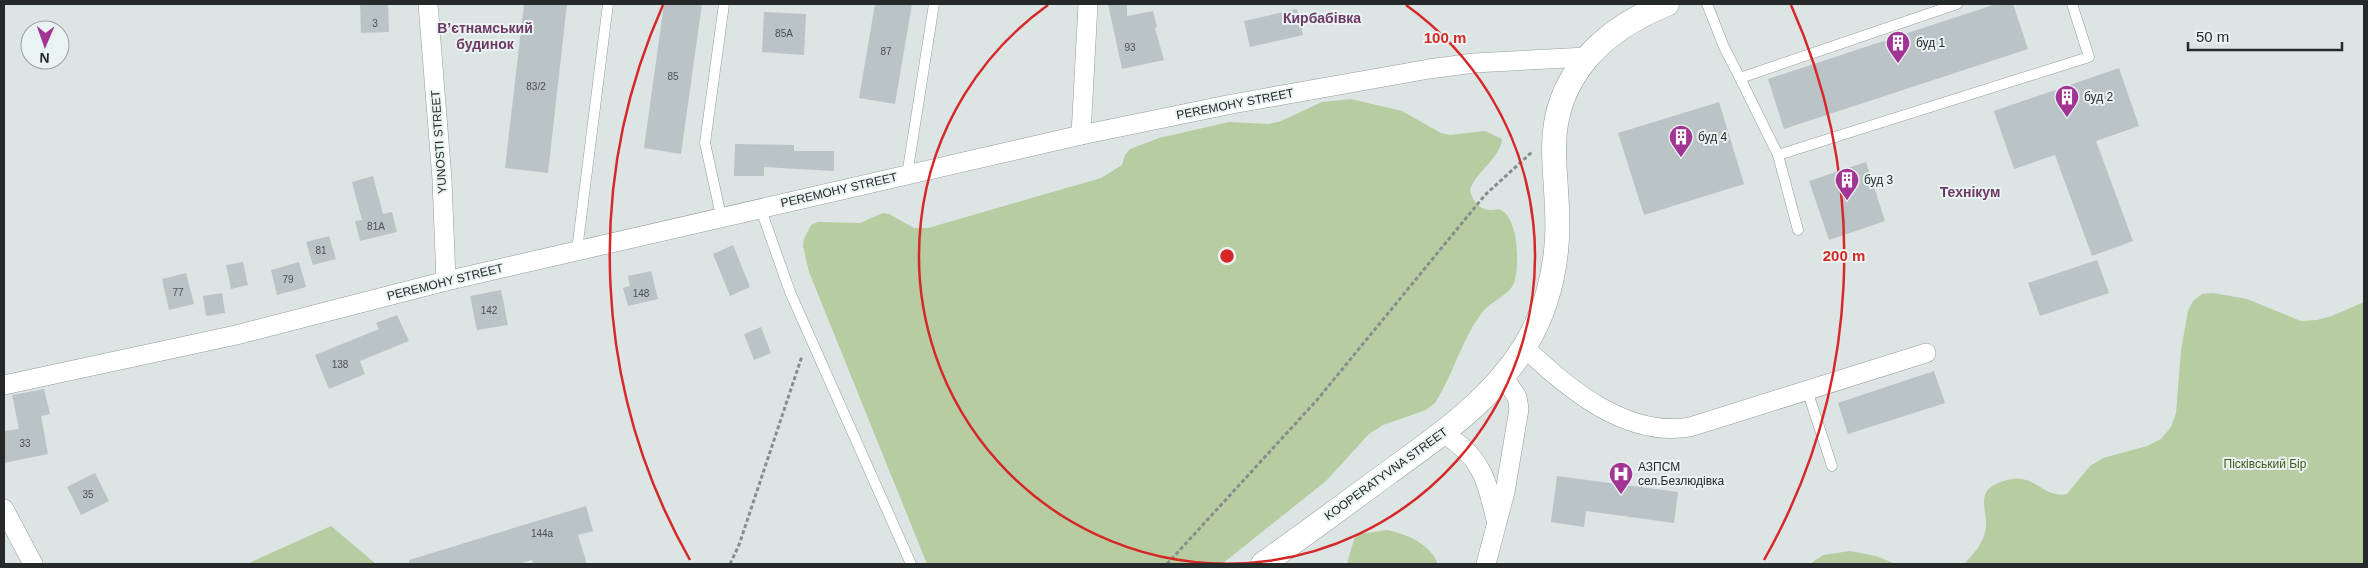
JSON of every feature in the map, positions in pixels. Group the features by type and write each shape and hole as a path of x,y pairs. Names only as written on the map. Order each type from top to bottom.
{"street":[{"name":"YUNOSTI STREET","path":"428,4 442,178 446,281"},
{"path":"1081,135 1088,4"},
{"path":"1587,56 1602,40 1620,27 1667,4"},
{"name":"PEREMOHY STREET","path":"4,384 236,335 446,281 721,216 1081,135 1232,104 1429,69 1491,62 1587,56"},
{"name":"KOOPERATYVNA STREET","path":"1263,564 1444,434 1469,412 1502,376 1524,347 1545,304 1555,258 1557,220 1554,157 1555,132 1560,110 1571,81 1587,56"},
{"path":"1524,347 1563,381 1611,413 1632,423 1652,428 1668,429 1690,427 1926,353"},
{"path":"1486,564 1505,492 1519,409 1517,397 1502,376"},
{"path":"1444,434 1470,453 1486,480 1496,523"},
{"path":"4,509 33,564"}],"lane":[{"path":"577,250 608,4"},
{"path":"721,216 705,144 724,4"},
{"path":"907,174 934,4"},
{"path":"1707,4 1724,47 1778,155 1798,230"},
{"path":"1740,78 1957,4"},
{"path":"1778,155 2090,57 2072,4"},
{"path":"760,208 779,263 911,564"},
{"path":"1807,390 1832,466"}],"path":[{"path":"1167,564 1317,400 1485,195 1555,132"},
{"path":"730,564 739,546 796,376 808,331"}],"green space":[{"path":"1351,99 1402,111 1441,133 1450,135 1485,131 1502,139 1497,153 1477,177 1470,190 1476,204 1480,207 1488,210 1498,209 1505,213 1510,220 1514,230 1517,253 1514,283 1508,292 1485,309 1474,324 1435,403 1426,410 1383,425 1369,434 1326,481 1222,564 927,564 809,272 803,246 804,239 811,225 818,222 860,223 883,213 889,214 914,228 928,228 1101,178 1122,165 1125,155 1130,149 1159,138 1229,122 1269,124 1281,121 1322,102"},
{"name":"Пісківський Бір","path":"2213,293 2247,299 2301,321 2317,320 2332,316 2364,302 2364,564 1964,564 1977,550 1984,537 1986,525 1984,499 1989,488 2009,480 2020,479 2058,495 2067,494 2090,466 2103,458 2147,446 2161,439 2171,427 2176,413 2181,350 2188,311 2193,301 2202,294"},
{"path":"331,526 376,564 247,564"},
{"path":"1387,530 1417,541 1429,551 1438,564 1347,564 1354,539 1359,534"},
{"path":"1850,551 1876,556 1896,564 1810,564 1823,555"}],"building":[{"path":"360,4 388,4 389,32 361,33"},
{"path":"524,4 567,4 548,173 505,168"},
{"path":"664,4 702,4 681,154 644,148"},
{"path":"875,4 912,4 895,104 859,98"},
{"path":"1108,4 1127,4 1127,16 1153,11 1157,27 1155,28 1164,60 1122,69"},
{"name":"буд 1","path":"1996,4 2013,4 2028,49 1784,129 1768,79"},
{"path":"1297,9 1303,35 1250,47 1244,21"},
{"path":"764,12 806,14 804,55 762,52"},
{"name":"буд 2","path":"2119,68 2139,126 2096,141 2133,241 2092,256 2055,155 2014,169 1994,111"},
{"name":"буд 4","path":"1719,102 1744,184 1644,215 1618,133"},
{"path":"735,144 794,145 794,151 834,151 834,171 764,167 764,176 734,176"},
{"name":"буд 3","path":"1866,162 1885,221 1829,240 1809,181"},
{"path":"373,176 383,214 392,212 397,232 360,241 355,221 362,220 352,182"},
{"path":"329,236 336,259 313,265 306,242"},
{"path":"733,245 750,287 730,296 713,254"},
{"path":"2097,260 2109,293 2040,316 2028,283"},
{"path":"243,262 248,285 231,289 226,265"},
{"path":"299,262 306,287 277,295 271,270"},
{"path":"651,271 658,299 628,306 623,288 630,286 628,276"},
{"path":"186,273 194,304 169,310 162,279"},
{"path":"501,290 508,325 477,330 470,296"},
{"path":"222,293 225,313 206,316 203,296"},
{"path":"397,315 409,341 360,361 365,374 329,389 315,355 379,329 376,323"},
{"path":"761,327 771,353 754,360 744,334"},
{"path":"1934,371 1945,403 1848,434 1838,403"},
{"path":"44,389 50,414 41,416 48,454 4,463 4,431 19,429 12,395"},
{"path":"95,473 109,501 81,515 67,487"},
{"path":"1557,476 1678,492 1674,523 1586,511 1584,527 1551,522"},
{"path":"586,506 593,531 578,535 587,564 534,564 532,560 518,564 409,564 409,560"}],"place":[{"name":"буд 1","path":"1898,64"},
{"name":"буд 2","path":"2067,118"},
{"name":"буд 4","path":"1681,158"},
{"name":"буд 3","path":"1847,201"},
{"name":"АЗПСМ сел.Безлюдівка","path":"1621,495"}],"district":[{"name":"Кирбабівка","path":"1322,18"},
{"name":"В’єтнамський будинок","path":"485,36"},
{"name":"Технікум","path":"1970,192"}]}
